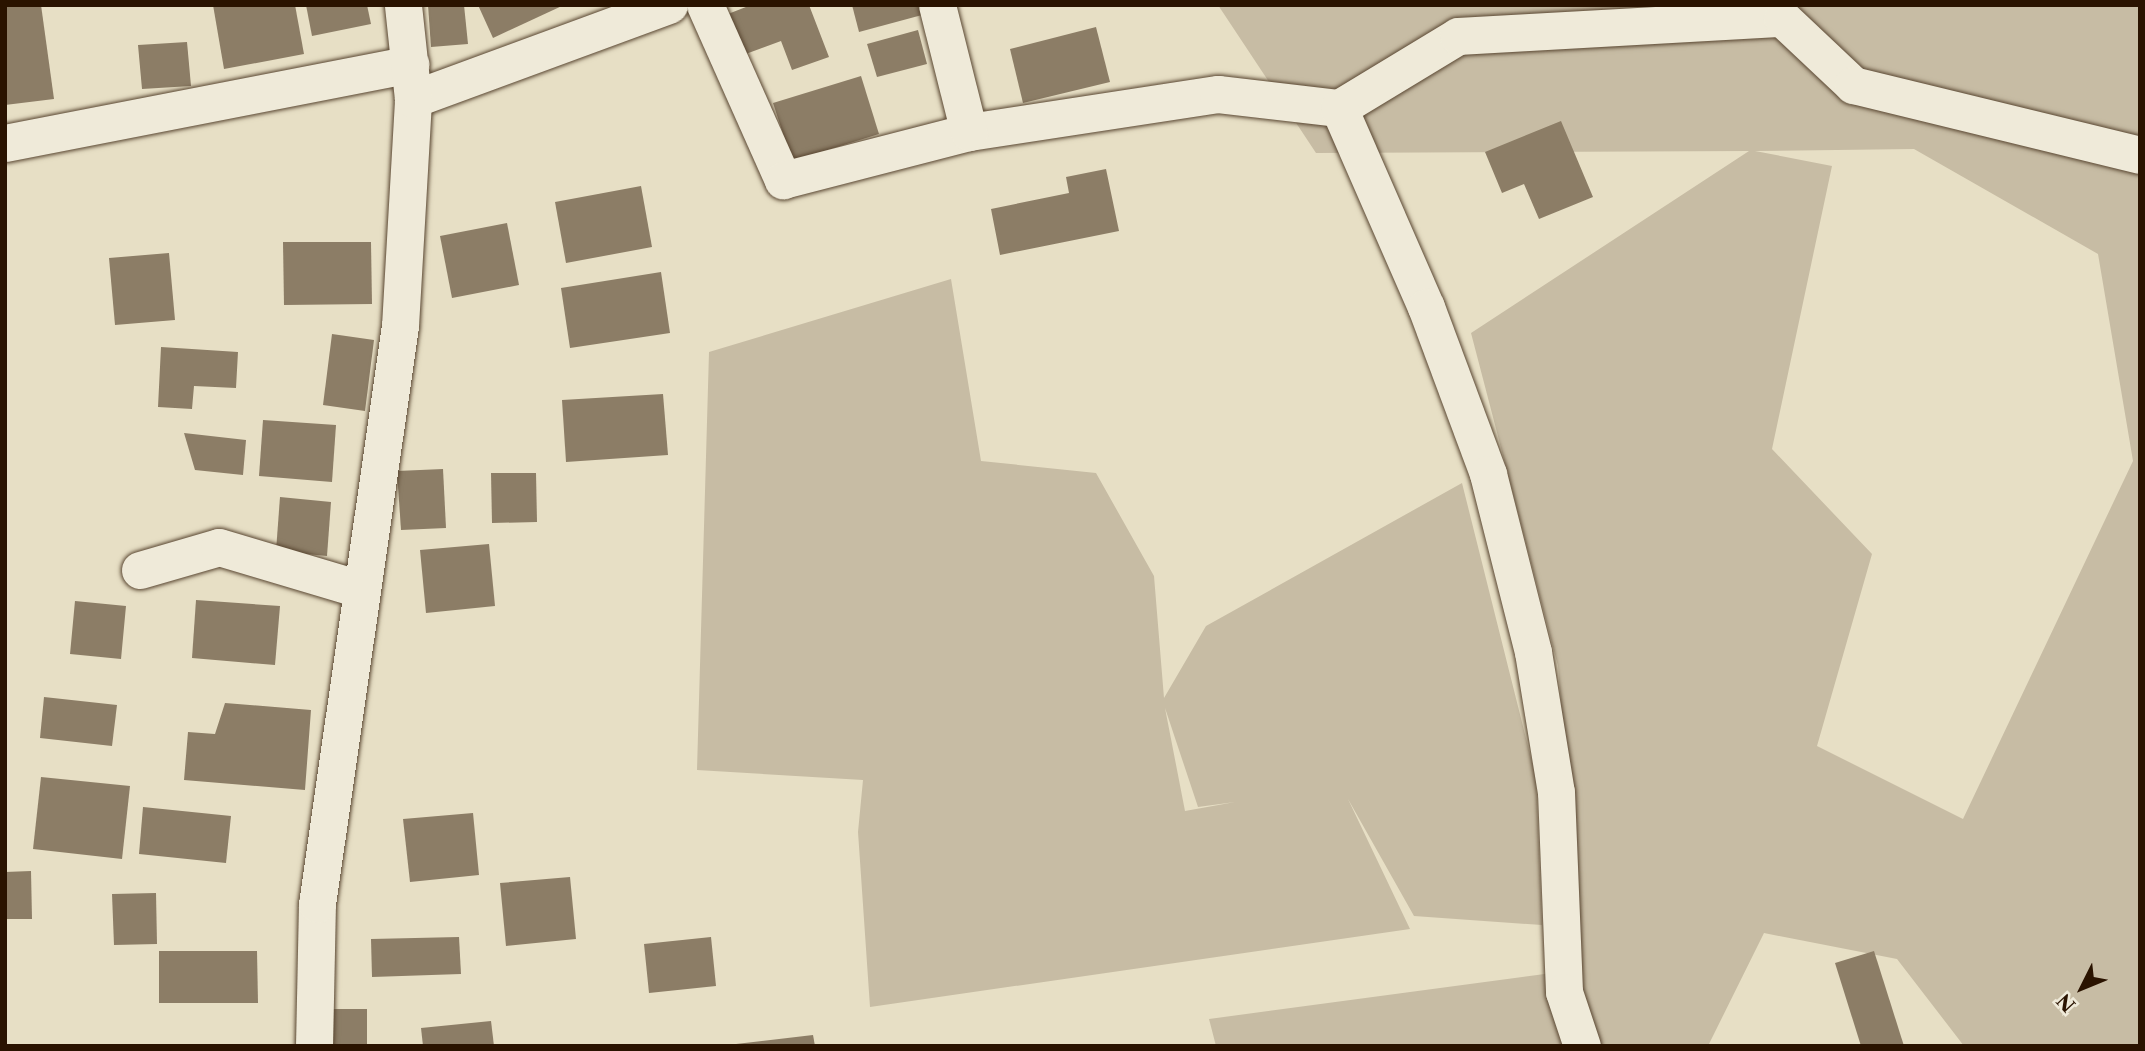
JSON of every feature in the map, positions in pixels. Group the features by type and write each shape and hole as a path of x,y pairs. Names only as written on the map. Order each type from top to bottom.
{"street":[{"path":"314,1046 317,904 360,589 400,326 412,81 403,5"},
{"path":"5,143 412,81 669,5"},
{"path":"705,5 783,180 970,132 1218,94 1339,108 1458,36 1782,18 1853,85 2140,155"},
{"path":"937,5 970,132"},
{"path":"1339,108 1426,307 1488,474 1533,652 1556,792 1564,992 1582,1046"},
{"path":"140,570 219,547 360,589"}],"shaded area":[{"path":"1218,5 2140,5 2140,1046 1964,1046 1897,959 1764,933 1708,1046 1216,1046 1209,1019 1582,969 1558,666 1471,333 1749,151 1316,153","holes":["1914,149 2098,254 2133,461 1963,819 1817,746 1872,554 1772,449 1832,166 1755,151"]},
{"path":"951,279 981,461 1096,473 1154,576 1164,698 1206,626 1462,483 1536,778 1542,925 1414,916 1348,799 1410,929 870,1007 858,832 863,780 697,770 709,352","holes":["1165,708 1198,807 1235,802 1185,811"]}],"building":[{"path":"5,5 41,5 54,99 5,105"},
{"path":"213,5 295,5 304,54 224,69"},
{"path":"306,5 367,5 371,24 312,36"},
{"path":"428,5 464,5 468,44 431,47"},
{"path":"478,5 564,5 493,38"},
{"path":"751,5 809,5 829,57 792,70 781,41 743,55 728,14"},
{"path":"852,5 919,5 922,15 859,32"},
{"path":"1096,27 1110,82 1023,103 1010,49"},
{"path":"918,30 927,64 877,77 867,44"},
{"path":"187,42 191,86 142,89 138,45"},
{"path":"861,76 879,134 792,161 773,103"},
{"path":"1561,121 1593,197 1539,219 1524,184 1502,193 1485,152"},
{"path":"1106,169 1119,231 1000,255 991,209 1069,193 1066,177"},
{"path":"641,186 652,247 566,263 555,202"},
{"path":"507,223 519,285 452,298 440,236"},
{"path":"283,242 371,242 372,304 284,305"},
{"path":"169,253 175,320 115,325 109,258"},
{"path":"661,272 670,333 570,348 561,288"},
{"path":"332,334 374,340 365,411 323,405"},
{"path":"161,347 238,352 236,388 194,386 192,409 158,407"},
{"path":"663,394 668,455 566,462 562,400"},
{"path":"263,420 336,425 332,482 259,476"},
{"path":"184,433 246,440 243,475 195,470"},
{"path":"443,469 446,528 401,530 397,471"},
{"path":"491,473 536,473 537,522 492,523"},
{"path":"280,497 331,502 327,556 276,551"},
{"path":"489,544 495,606 426,613 420,550"},
{"path":"196,600 280,606 275,665 192,658"},
{"path":"75,601 126,606 121,659 70,654"},
{"path":"44,697 117,705 112,746 40,738"},
{"path":"225,703 311,710 305,790 184,780 188,732 215,734"},
{"path":"41,777 130,786 122,859 33,849"},
{"path":"143,807 231,816 226,863 139,854"},
{"path":"473,813 479,875 410,882 403,819"},
{"path":"31,871 32,919 5,919 5,872"},
{"path":"570,877 576,939 506,946 500,883"},
{"path":"156,893 157,944 114,945 112,894"},
{"path":"459,937 461,974 372,977 371,939"},
{"path":"711,937 716,986 649,993 644,944"},
{"path":"159,951 257,951 258,1003 159,1003"},
{"path":"1874,951 1904,1046 1861,1046 1835,963"},
{"path":"331,1009 367,1009 367,1046 332,1046"},
{"path":"491,1021 494,1046 423,1046 421,1028"},
{"path":"813,1035 815,1046 736,1046 736,1044"}]}
